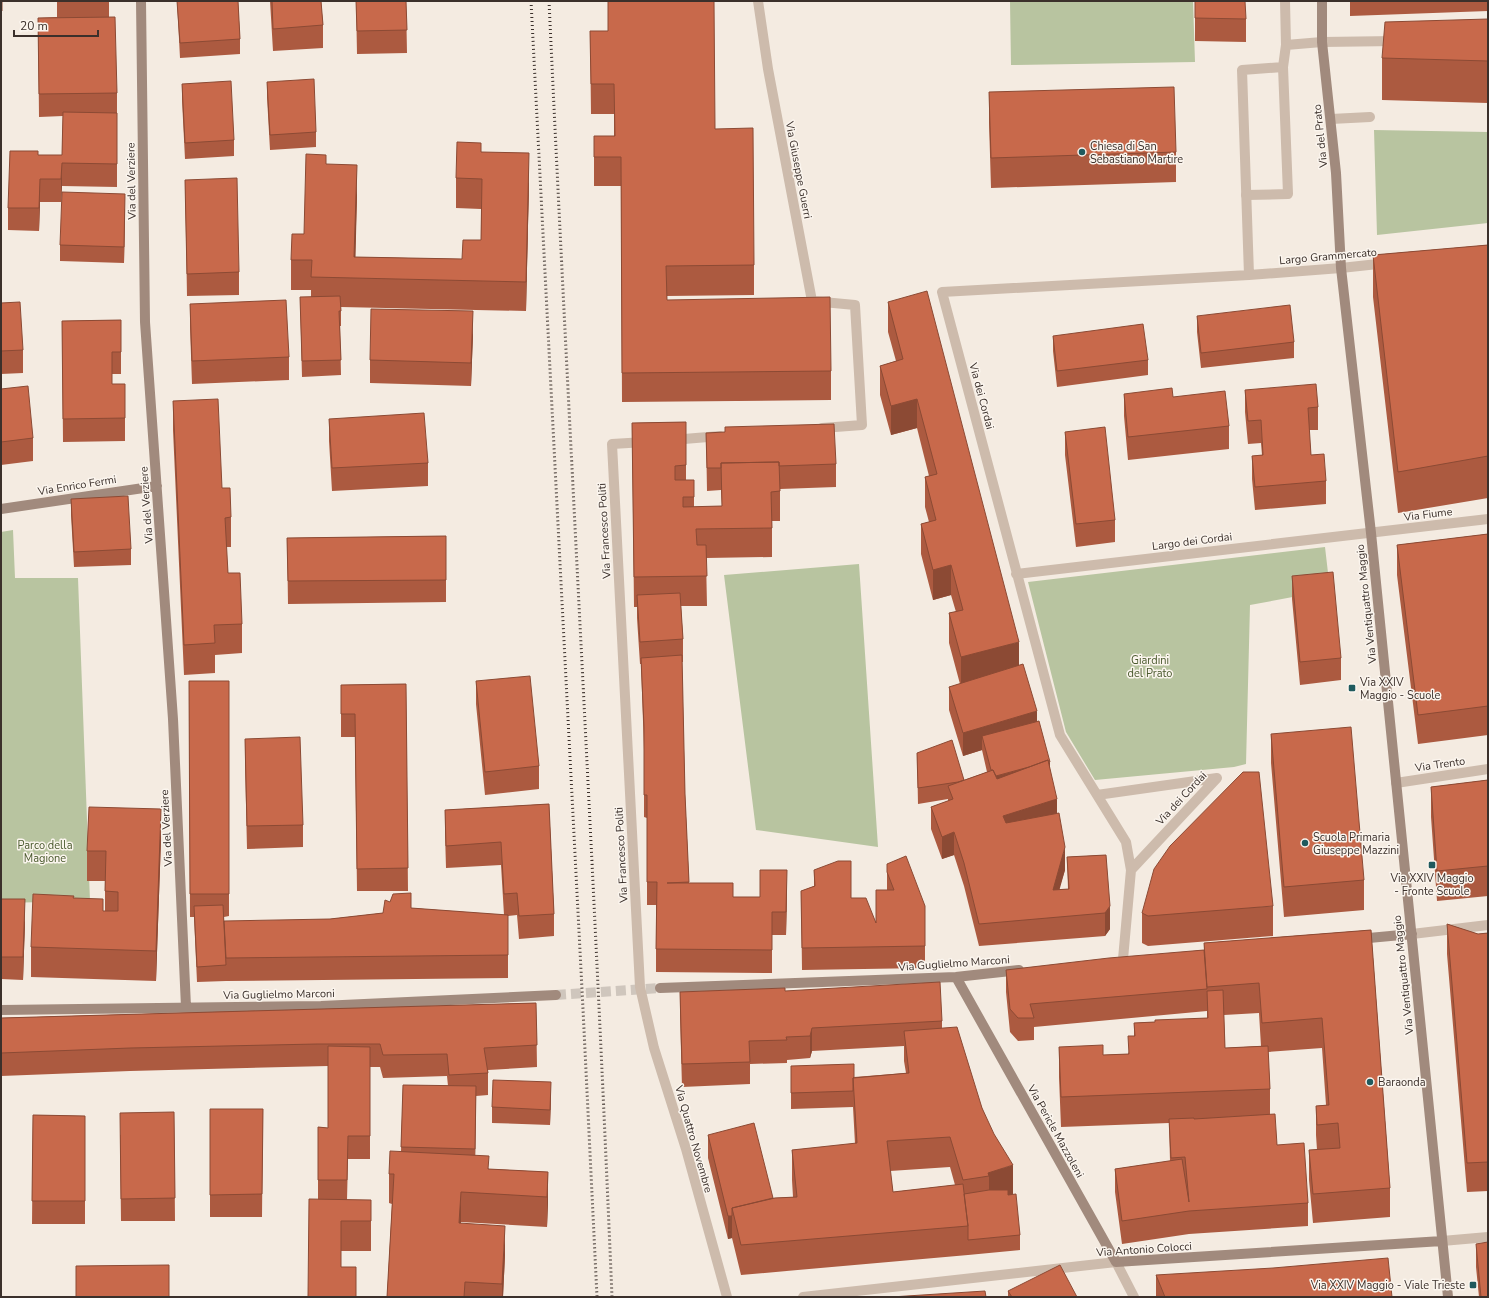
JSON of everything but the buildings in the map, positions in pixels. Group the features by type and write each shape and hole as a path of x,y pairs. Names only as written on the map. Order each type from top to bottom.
{"street":[{"name":"Via del Verziere","path":"141,1 145,322 174,726 186,1007"},
{"name":"Via Giuseppe Guerri","path":"758,1 768,69 812,301 855,305 862,425 815,428"},
{"path":"1246,196 1288,194 1284,67 1286,45 1286,1"},
{"name":"Via del Prato","path":"1322,1 1322,42 1336,173 1341,268"},
{"path":"1286,45 1322,42 1409,41"},
{"path":"1249,275 1242,70 1284,67"},
{"path":"1330,119 1370,117"},
{"name":"Largo Grammercato","path":"1249,275 1396,262"},
{"name":"Via Ventiquattro Maggio","path":"1341,268 1371,532 1448,1297"},
{"name":"Via dei Cordai","path":"1123,959 1130,870 1126,842 1060,735 942,292 1249,275"},
{"name":"Via Francesco Politi","path":"640,987 612,444 729,435"},
{"name":"Via Enrico Fermi","path":"1,509 157,486"},
{"name":"Via Fiume","path":"1371,532 1488,519"},
{"name":"Largo dei Cordai","path":"1016,574 1371,532"},
{"name":"Via Trento","path":"1396,783 1488,769"},
{"name":"Via dei Cordai","path":"1097,795 1217,778 1130,870"},
{"path":"1352,940 1488,924"},
{"name":"Via Guglielmo Marconi","path":"660,988 956,977 1032,969"},
{"name":"Via Pericle Mazzoleni","path":"956,977 1116,1262 1134,1297"},
{"name":"Via Quattro Novembre","path":"640,987 654,1048 686,1149 727,1297"},
{"name":"Via Guglielmo Marconi","path":"1,1010 320,1006 556,995"},
{"name":"Via Antonio Colocci","path":"803,1297 1116,1262 1488,1237"}],"green space":[{"path":"1010,1 1193,1 1195,62 1011,65"},
{"path":"1374,130 1488,132 1488,223 1377,235"},
{"name":"Parco della Magione","path":"13,530 15,578 78,578 90,901 1,903 1,532"},
{"name":"Giardini del Prato","path":"1325,547 1330,590 1250,605 1246,764 1234,767 1095,780 1066,732 1028,582"},
{"path":"859,564 878,847 756,830 724,575"}],"tunnel":[{"path":"556,995 660,988"}],"railway":[{"path":"531,1 597,1297"},
{"path":"549,1 612,1297"}],"place":[{"name":"Chiesa di San Sebastiano Martire","path":"1082,152"},
{"name":"Via XXIV Maggio - Scuole","path":"1352,688"},
{"name":"Scuola Primaria Giuseppe Mazzini","path":"1305,843"},
{"name":"Via XXIV Maggio - Fronte Scuole","path":"1432,865"},
{"name":"Baraonda","path":"1370,1082"},
{"name":"Via XXIV Maggio - Viale Trieste","path":"1473,1285"}]}
